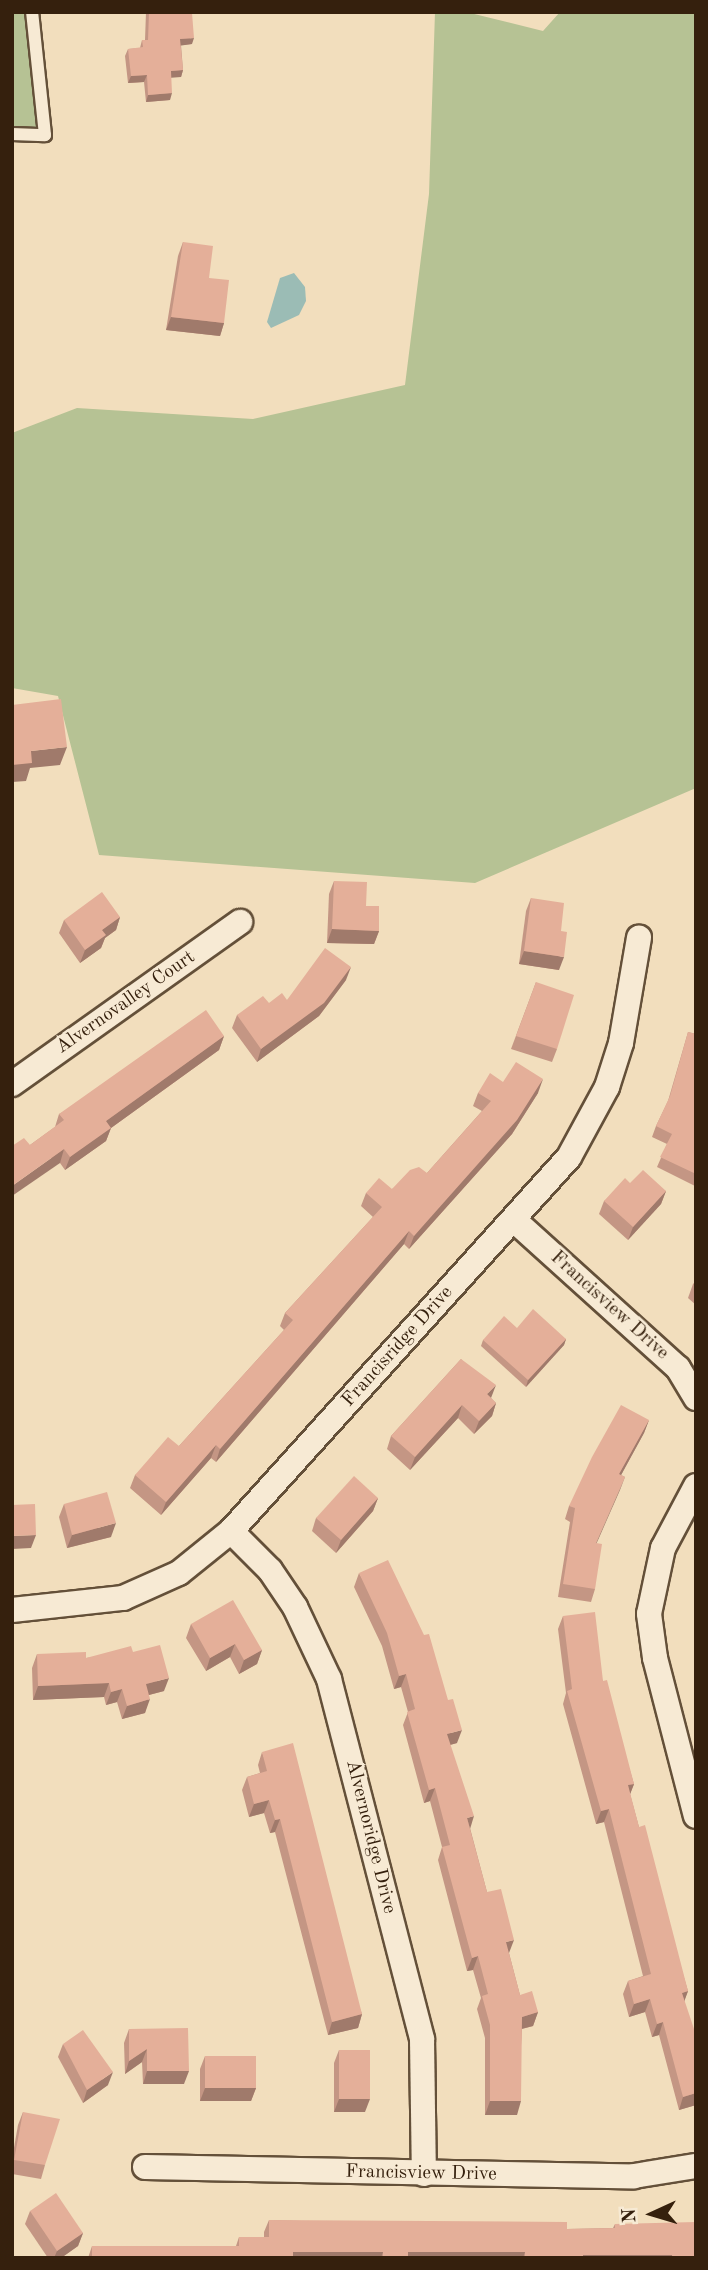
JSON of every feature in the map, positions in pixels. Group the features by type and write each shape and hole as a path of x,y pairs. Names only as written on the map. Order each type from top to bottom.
{"street":[{"name":"Alvernovalley Court","path":"12,1084 240,922"},
{"name":"Francisridge Drive","path":"12,1610 123,1598 179,1573 230,1531 569,1157 607,1087 621,1044 639,938"},
{"name":"Francisview Drive","path":"514,1220 677,1368 696,1398"},
{"path":"696,1486 663,1548 649,1614 655,1658 696,1816"},
{"name":"Alvernoridge Drive","path":"230,1531 270,1570 295,1607 329,1679 422,2039 424,2175"},
{"name":"Francisview Drive","path":"145,2167 424,2175 634,2176 696,2166"}],"lane":[{"path":"12,134 45,135 32,12"}],"green space":[{"path":"12,12 32,12 45,135 12,134"},
{"path":"435,12 466,12 543,31 560,12 696,12 696,788 475,883 99,855 58,696 12,688 12,433 77,408 253,419 405,385 429,194"}],"water":[{"path":"294,273 305,287 306,301 299,315 271,328 267,322 280,278"}],"building":[{"path":"149,12 192,13 194,38 180,39 183,70 171,71 172,93 148,95 147,75 131,76 128,49 143,47 142,40 148,40"},
{"path":"183,242 213,246 209,278 229,280 224,323 171,317"},
{"path":"61,699 67,747 31,751 32,763 12,765 12,705"},
{"path":"334,881 367,882 366,906 379,906 379,931 332,929"},
{"path":"102,892 120,917 102,930 106,935 85,950 64,920"},
{"path":"531,898 564,903 561,931 567,932 564,957 524,951"},
{"path":"325,948 351,967 324,1003 261,1049 237,1015 263,996 269,1003 282,993 287,1000"},
{"path":"536,982 574,995 557,1049 516,1036"},
{"path":"206,1010 224,1036 106,1121 111,1128 70,1157 64,1149 12,1186 12,1146 24,1138 30,1145 64,1120 59,1114"},
{"path":"688,1032 696,1034 696,1174 660,1157 672,1134 656,1126 670,1096"},
{"path":"516,1062 543,1079 517,1120 414,1236 409,1231 220,1449 216,1445 166,1502 135,1475 168,1437 179,1446 293,1320 285,1313 382,1207 366,1193 379,1178 392,1189 410,1170 419,1167 427,1173 491,1101 478,1093 490,1073 503,1082"},
{"path":"643,1170 666,1191 633,1227 604,1201 625,1178 630,1183"},
{"path":"533,1309 566,1339 528,1380 483,1340 504,1316 517,1328"},
{"path":"461,1359 496,1385 487,1394 496,1403 479,1421 462,1405 415,1457 391,1436"},
{"path":"621,1405 649,1420 619,1474 625,1477 596,1543 602,1544 595,1589 563,1584 575,1508 569,1506"},
{"path":"354,1476 378,1498 341,1540 316,1518"},
{"path":"107,1492 116,1523 72,1535 64,1504"},
{"path":"35,1504 36,1535 12,1536 12,1505"},
{"path":"388,1560 424,1635 429,1634 448,1700 453,1699 462,1730 447,1734 474,1816 467,1818 487,1892 501,1889 514,1940 506,1942 520,1995 532,1991 538,2012 522,2017 521,2101 490,2101 490,2025 482,1996 488,1994 478,1956 472,1958 442,1847 450,1845 435,1788 429,1790 407,1712 415,1709 406,1674 399,1676 387,1633 359,1573"},
{"path":"233,1600 262,1650 244,1660 235,1644 210,1658 191,1624"},
{"path":"595,1612 603,1681 607,1680 634,1784 628,1785 639,1827 645,1825 688,1991 682,1993 696,2035 696,2093 683,2097 663,2022 657,2024 650,1999 634,2004 628,1981 651,1974 609,1809 601,1811 567,1691 572,1689 563,1616"},
{"path":"160,1645 169,1678 146,1684 150,1699 127,1706 122,1689 111,1692 109,1683 38,1686 37,1654 86,1652 86,1658 131,1646 133,1652"},
{"path":"293,1743 362,2014 332,2022 280,1819 275,1820 269,1800 254,1804 247,1777 267,1771 262,1752"},
{"path":"188,2028 189,2071 147,2071 147,2049 129,2061 129,2029"},
{"path":"83,2030 113,2072 87,2090 63,2044"},
{"path":"339,2050 370,2050 370,2099 339,2099"},
{"path":"205,2056 256,2056 256,2088 205,2088"},
{"path":"23,2112 60,2119 45,2165 14,2160"},
{"path":"56,2193 83,2233 57,2251 30,2211"},
{"path":"269,2220 567,2222 567,2229 615,2228 615,2224 696,2222 696,2258 673,2258 672,2255 583,2255 583,2258 525,2258 525,2252 408,2252 408,2258 383,2258 383,2252 293,2252 293,2258 92,2258 92,2246 239,2246 239,2237 269,2237"}]}
